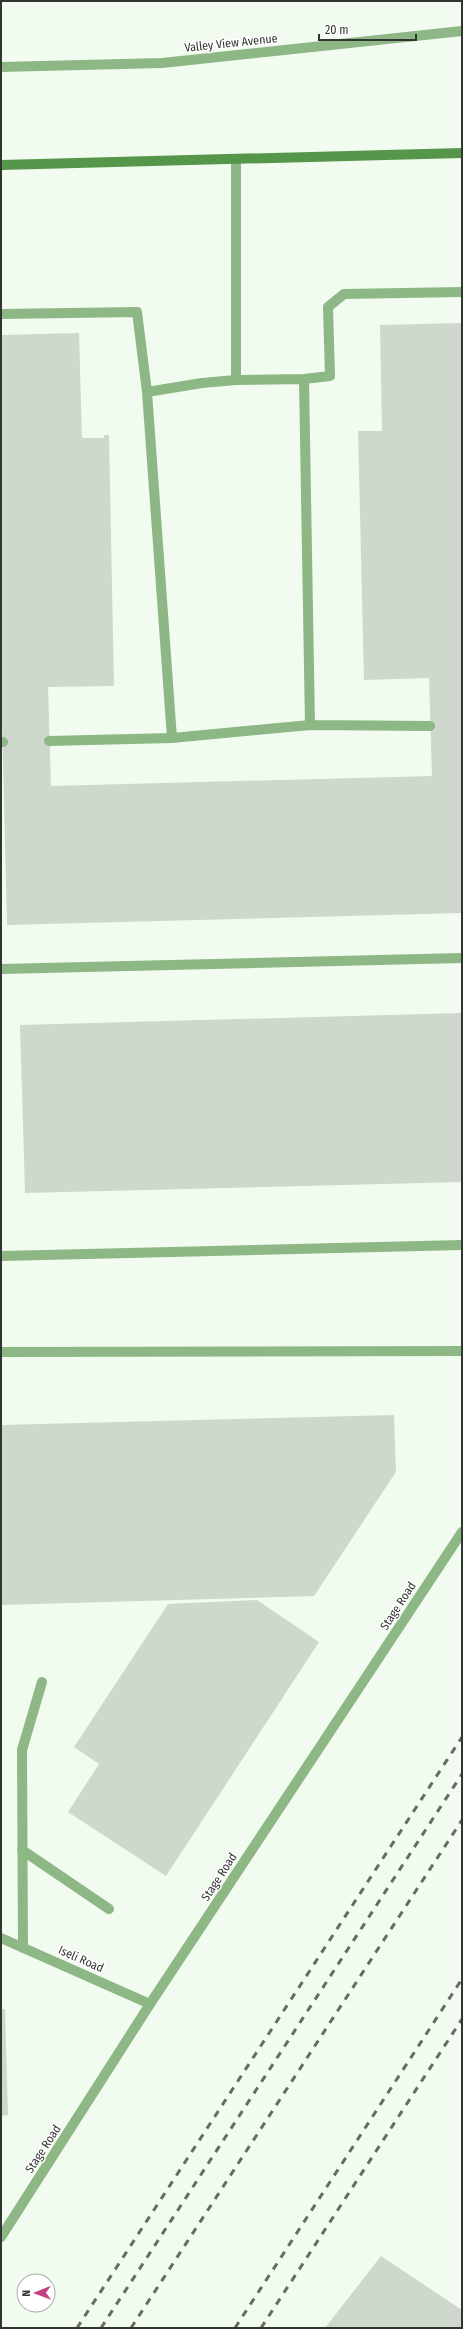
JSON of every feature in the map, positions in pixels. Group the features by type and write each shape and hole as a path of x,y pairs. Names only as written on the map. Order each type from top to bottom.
{"main road":[{"path":"1,165 462,153"}],"street":[{"name":"Valley View Avenue","path":"1,67 162,63 462,32"},
{"path":"236,159 236,380"},
{"path":"147,392 202,382 304,379 330,376 328,307 344,294 462,292"},
{"path":"1,314 137,312 147,392 172,738"},
{"path":"304,379 310,725"},
{"path":"49,741 172,738 310,725 430,726"},
{"path":"1,969 462,958"},
{"path":"1,1256 462,1245"},
{"path":"1,1352 462,1351"},
{"name":"Stage Road","path":"1,2237 150,2004 462,1532"},
{"path":"23,1948 22,1750 42,1682"},
{"path":"22,1850 109,1909"},
{"name":"Iseli Road","path":"1,1938 150,2004"}],"building":[{"path":"462,323 462,913 7,925 1,678 1,335 79,333 82,438 104,438 104,435 109,435 114,686 48,687 51,786 432,776 429,678 364,680 358,431 382,431 380,325"},
{"path":"462,1013 462,1182 25,1193 20,1025"},
{"path":"394,1415 396,1472 314,1596 1,1605 1,1425"},
{"path":"257,1600 319,1642 166,1876 68,1812 99,1764 74,1747 168,1604"},
{"path":"1,2009 5,2009 8,2115 1,2116"},
{"path":"381,2256 462,2310 462,2328 325,2328"}],"railway":[{"path":"77,2328 462,1737"},
{"path":"101,2328 462,1774"},
{"path":"131,2328 462,1820"},
{"path":"235,2328 462,1979"},
{"path":"261,2328 462,2019"}]}
